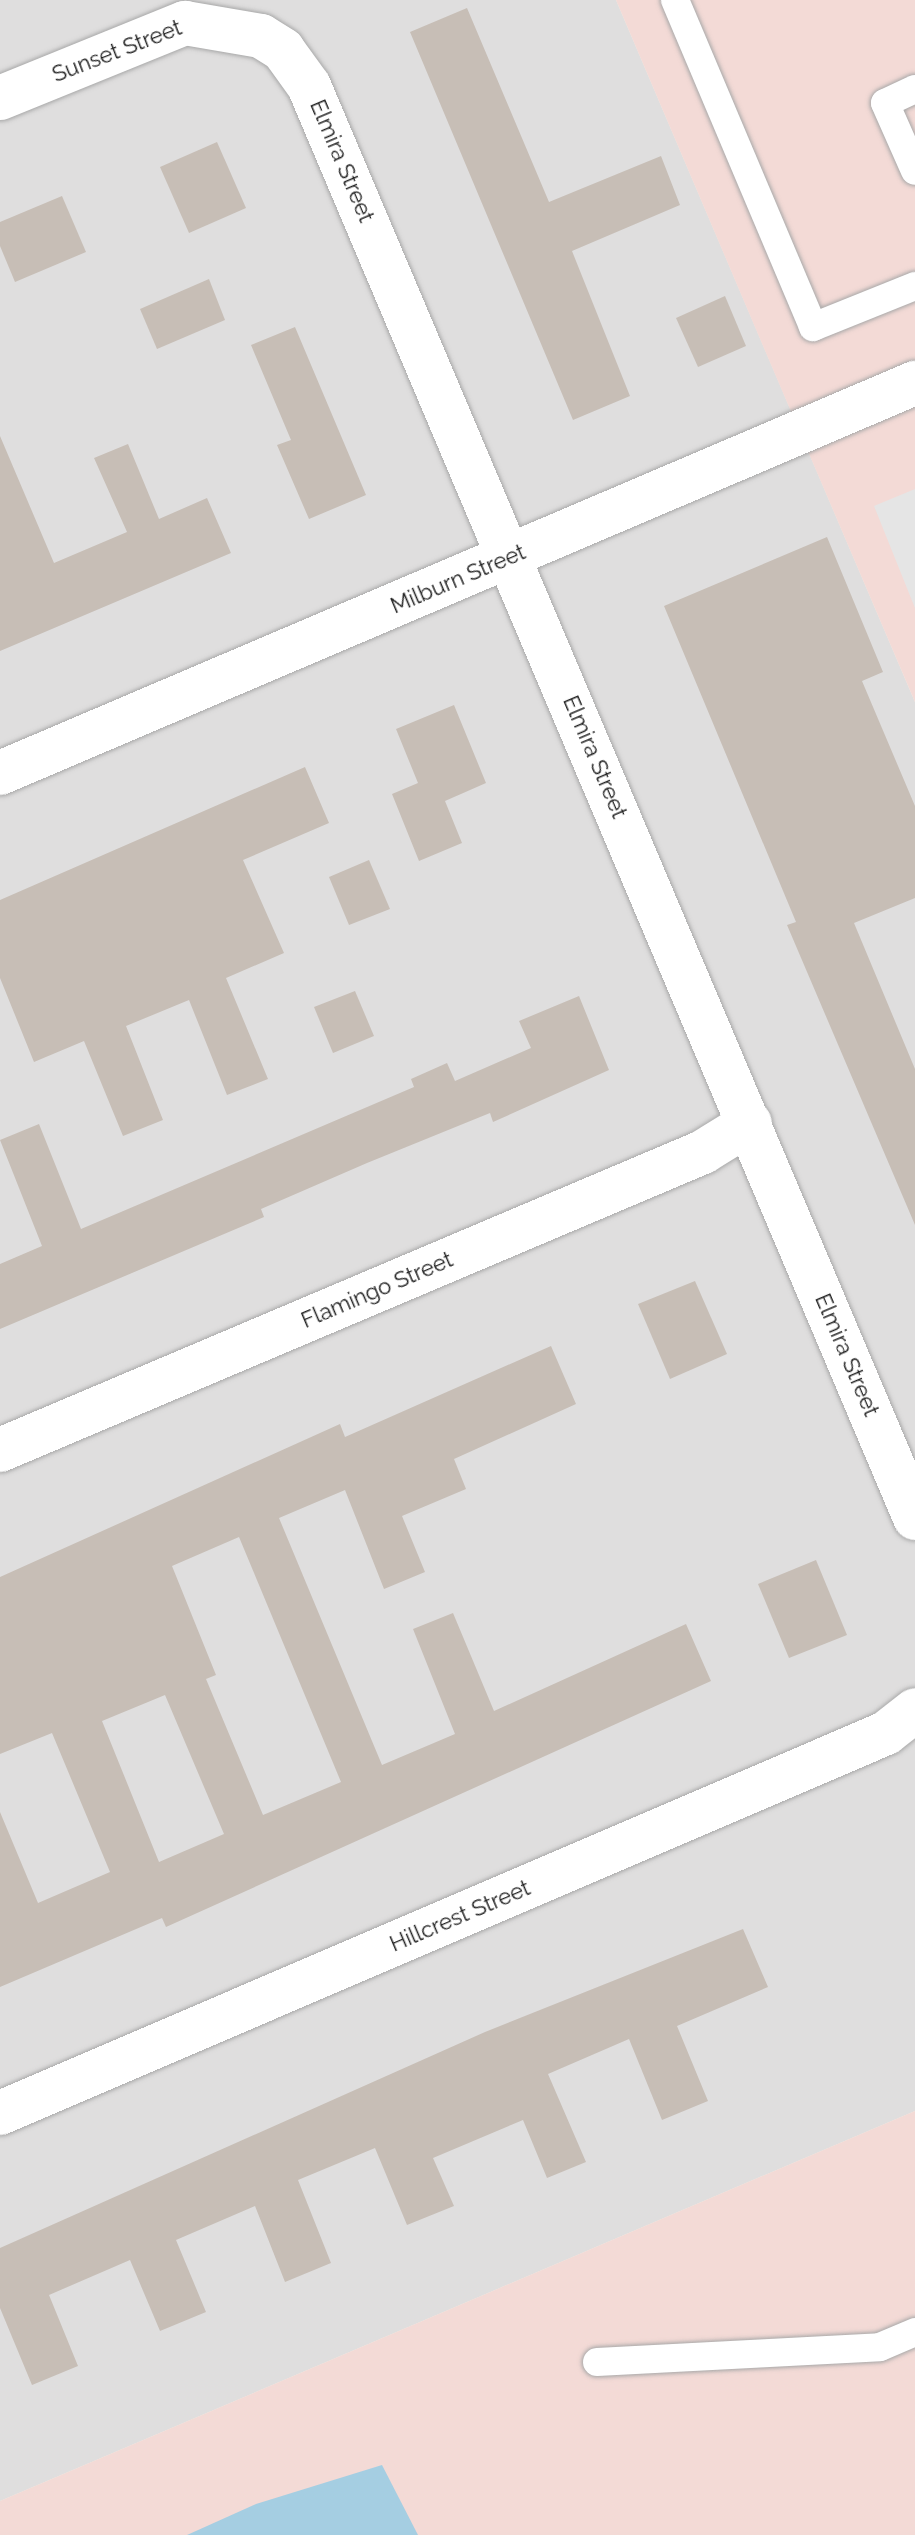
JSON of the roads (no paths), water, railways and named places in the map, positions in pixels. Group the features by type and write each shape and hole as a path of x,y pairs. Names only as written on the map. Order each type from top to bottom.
{"street":[{"name":"Sunset Street","path":"0,98 185,23 237,28"},
{"name":"Elmira Street","path":"237,28 283,50 309,86 915,1518"},
{"name":"Milburn Street","path":"0,773 915,383"},
{"name":"Flamingo Street","path":"0,1450 703,1152 750,1123"},
{"name":"Hillcrest Street","path":"0,2113 886,1733 915,1710"}],"lane":[{"path":"675,0 813,327 915,286"},
{"path":"915,89 885,103 915,171"},
{"path":"597,2362 880,2347 915,2332"}],"water":[{"path":"382,2465 418,2535 187,2535 256,2504"}]}
